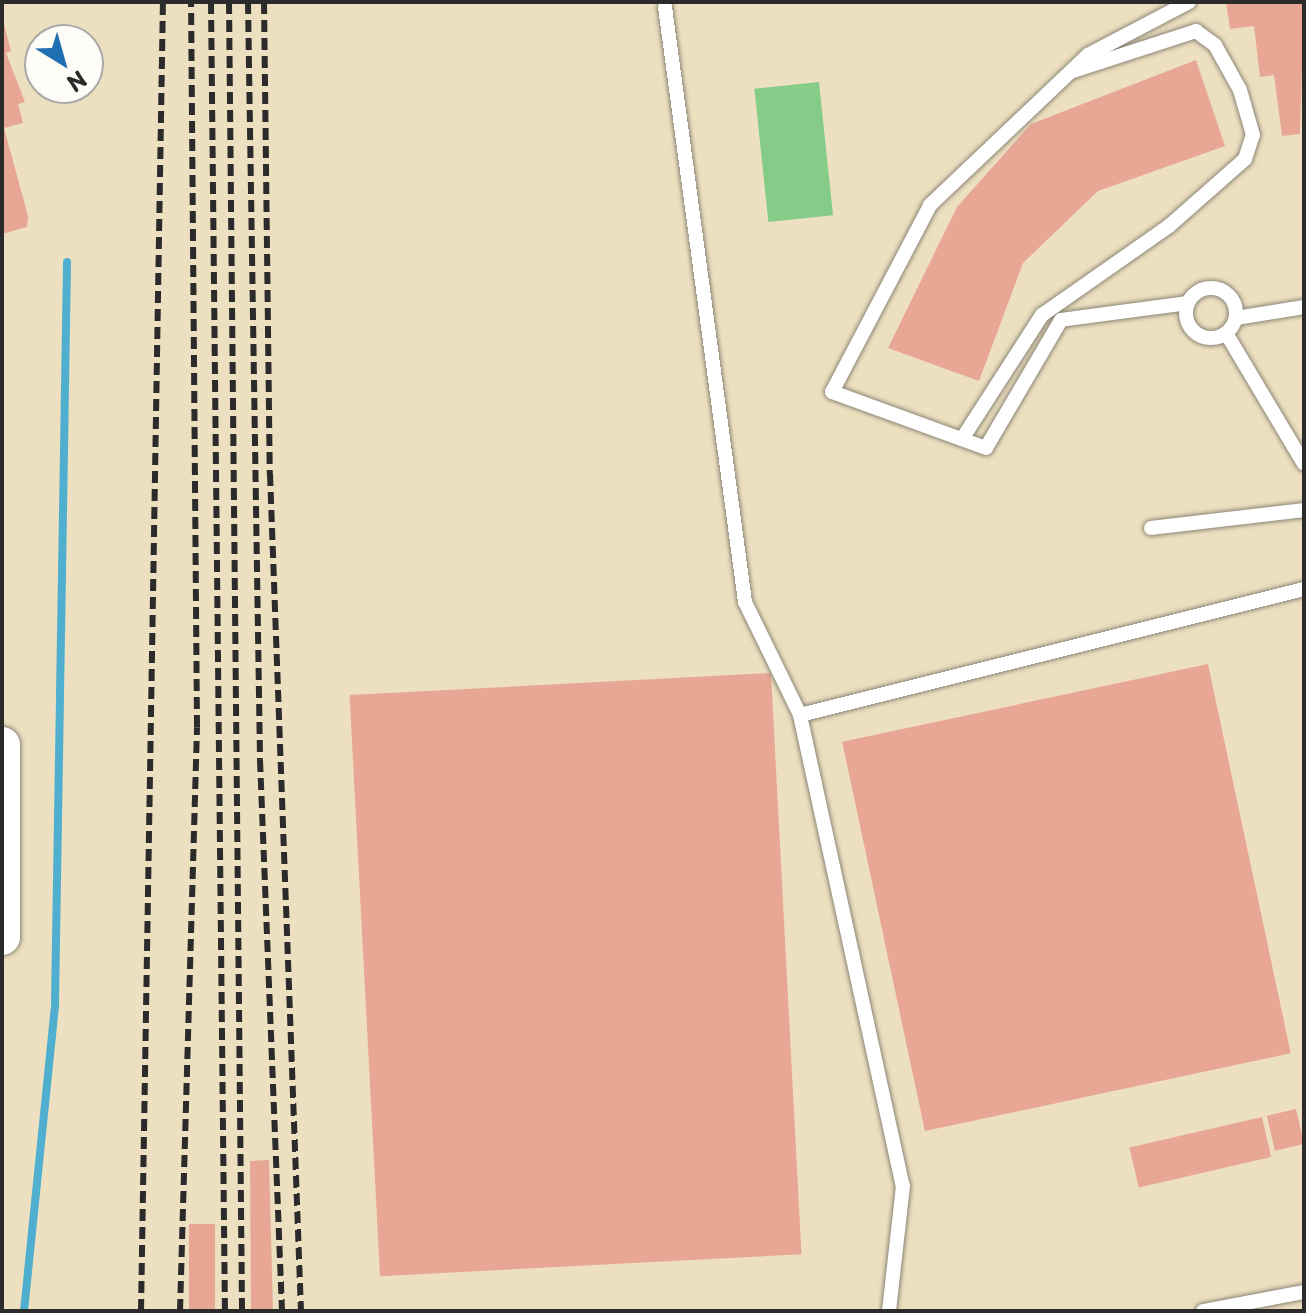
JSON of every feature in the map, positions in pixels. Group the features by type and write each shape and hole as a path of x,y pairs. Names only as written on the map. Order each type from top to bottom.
{"street":[{"path":"2,745 2,937"}],"lane":[{"path":"1189,2 1088,55 930,205 832,392 986,448 1061,320 1188,303 1215,287 1235,302 1236,318 1226,333"},
{"path":"665,7 745,602 800,715 903,1186 889,1311"},
{"path":"962,439 1042,315 1169,226 1245,159 1253,135 1240,90 1215,45 1196,31 1069,73"},
{"path":"1188,303 1196,333 1226,333"},
{"path":"1236,318 1304,307"},
{"path":"1226,333 1304,464"},
{"path":"1151,528 1304,510"},
{"path":"800,715 1304,589"},
{"path":"1203,1311 1304,1292"}],"green space":[{"path":"819,82 833,215 768,222 754,89"}],"building":[{"path":"1226,2 1304,2 1300,134 1282,136 1274,75 1260,77 1254,26 1230,29"},
{"path":"3,20 11,51 6,53 24,99 18,104 23,123 4,128 28,216 27,227 2,234"},
{"path":"1196,60 1225,146 1098,191 1023,263 979,381 888,348 957,207 1031,124"},
{"path":"1208,664 1291,1053 925,1131 842,742"},
{"path":"771,673 801,1254 380,1276 350,695"},
{"path":"1296,1109 1304,1144 1275,1151 1267,1116"},
{"path":"1262,1117 1271,1157 1139,1188 1129,1148"},
{"path":"269,1160 273,1311 251,1311 250,1161"},
{"path":"189,1224 215,1224 215,1311 189,1311"}],"waterway":[{"path":"24,1311 55,1004 67,262"}],"railway":[{"path":"141,1311 163,2"},
{"path":"180,1311 197,727 191,2"},
{"path":"211,2 225,1311"},
{"path":"229,2 242,1311"},
{"path":"248,2 260,760 282,1311"},
{"path":"264,2 270,474 301,1311"}]}
